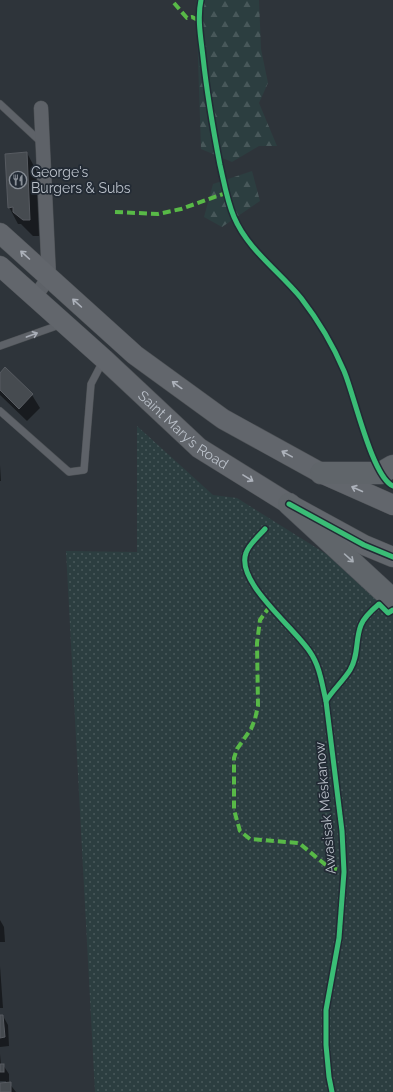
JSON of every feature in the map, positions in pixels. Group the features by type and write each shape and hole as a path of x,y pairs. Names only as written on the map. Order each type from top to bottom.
{"main road":[{"name":"Saint Mary’s Road","path":"0,233 135,355 223,419 321,473 393,505"},
{"name":"Saint Mary’s Road","path":"0,266 104,359 199,448 289,504 364,545 393,557"},
{"path":"321,473 381,473 393,466"},
{"path":"289,504 393,600"}],"street":[{"path":"35,297 49,277 41,108"}],"lane":[{"path":"0,104 43,143"},
{"path":"0,346 64,323"},
{"path":"0,411 69,472 84,470 91,384 104,359"}],"green space":[{"path":"196,0 259,0 261,49 268,83 259,103 277,146 259,146 232,162 201,149"},
{"path":"252,171 260,201 222,227 204,217 213,184"},
{"path":"137,426 213,495 237,498 331,557 393,609 393,1092 95,1092 66,551 137,552"}],"building":[{"name":"George's Burgers & Subs","path":"27,152 30,220 23,220 13,212 13,207 8,208 5,154"},
{"path":"5,367 33,394 19,409 0,390 0,373"},
{"path":"0,1015 3,1015 5,1037 0,1038"},
{"path":"0,1064 4,1064 4,1072 0,1072"},
{"path":"11,1082 11,1092 0,1092 0,1083"}],"marked path":[{"path":"174,3 187,18 192,17 200,21"},
{"path":"115,212 158,214 181,209 226,193"},
{"path":"270,606 260,620 257,643 258,706 255,719 251,729 237,749 234,758 234,810 240,831 250,839 299,843 327,866 344,872"}],"cycle path":[{"path":"201,0 199,14 208,98 220,165 234,217 247,240 301,298 325,333 344,371 371,452 385,479 393,486"},
{"path":"289,504 364,545 393,557"},
{"path":"265,529 247,550 245,565 249,577 269,605 303,642 310,652 316,663 326,701"},
{"name":"Awasisak Mēskanow","path":"332,1092 326,1045 326,1010 339,938 344,872 342,831 326,701 353,664 359,631 364,619 379,604 388,613 393,610"}],"place":[{"name":"George's Burgers & Subs","path":"18,180"}]}
